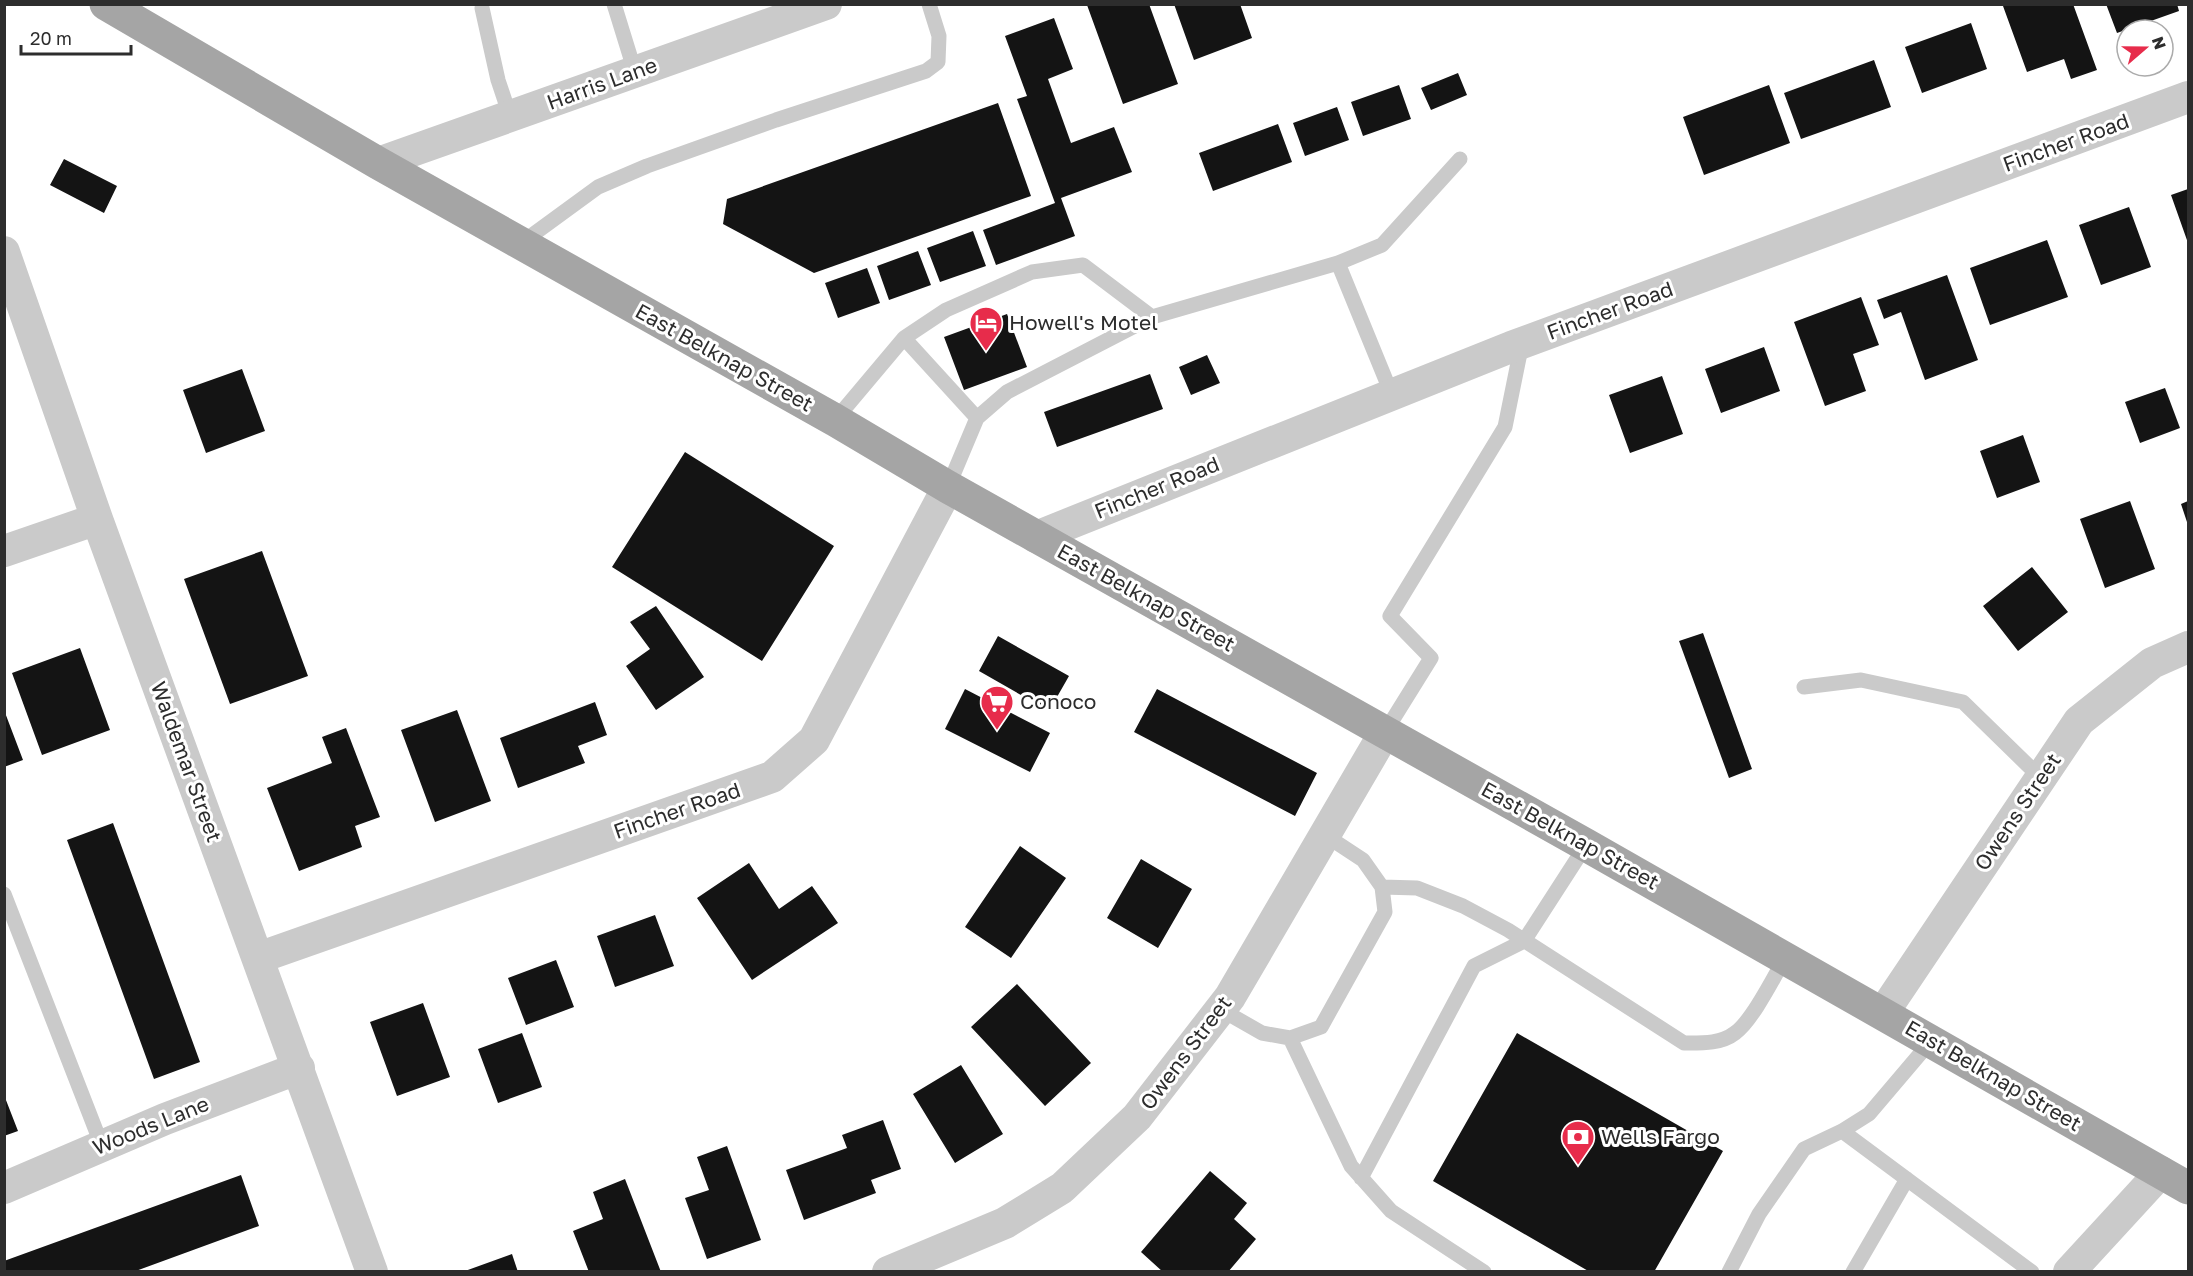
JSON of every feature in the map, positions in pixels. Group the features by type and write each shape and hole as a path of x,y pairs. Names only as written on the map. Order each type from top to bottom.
{"main road":[{"name":"East Belknap Street","path":"106,4 520,244 835,420 1036,537 1586,845 2175,1180"}],"street":[{"name":"Harris Lane","path":"378,163 826,4"},
{"name":"Fincher Road","path":"1036,537 1522,343 2188,97"},
{"name":"Waldemar Street","path":"4,252 97,519 372,1272"},
{"name":"Fincher Road","path":"258,958 772,777 814,740 948,487"},
{"path":"4,551 97,519"},
{"name":"Owens Street","path":"1883,1013 2079,721 2152,663 2188,647"},
{"name":"Owens Street","path":"888,1272 1005,1223 1062,1188 1137,1117 1230,996 1385,732"},
{"name":"Woods Lane","path":"4,1188 165,1119 299,1068"},
{"path":"2069,1272 2175,1180"}],"lane":[{"path":"614,4 635,72"},
{"path":"520,244 598,187 647,166 776,120 926,71 938,62 939,36 929,4"},
{"path":"482,8 498,80 510,116"},
{"path":"948,487 977,418 1007,392 1152,317 1338,262 1382,245 1460,159"},
{"path":"1338,262 1392,395"},
{"path":"835,420 904,338 946,310 1032,272 1083,265 1152,317"},
{"path":"904,338 977,418"},
{"path":"1385,732 1431,658 1390,616 1505,427 1522,343"},
{"path":"1803,687 1861,680 1963,702 2041,778"},
{"path":"1220,1009 1262,1033 1290,1038 1321,1028 1385,912 1382,887 1363,860 1325,835"},
{"path":"1361,1178 1474,966 1524,941 1586,845"},
{"path":"1382,887 1417,888 1463,906 1524,941 1684,1043 1711,1043 1735,1034 1756,1008 1785,958"},
{"path":"4,894 102,1146"},
{"path":"1290,1038 1351,1166 1391,1211 1484,1272"},
{"path":"1729,1272 1759,1214 1804,1149 1842,1131 1869,1114 1931,1041"},
{"path":"1842,1131 2032,1272"},
{"path":"1853,1272 1907,1179"}],"building":[{"path":"1149,4 1178,84 1123,104 1087,5"},
{"path":"1174,4 1240,4 1252,38 1194,60"},
{"path":"2006,4 2073,4 2097,70 2071,79 2064,59 2027,72 2003,6"},
{"path":"2106,4 2177,4 2179,11 2159,18 2115,18 2115,28"},
{"path":"1054,18 1073,69 1048,79 1071,143 1114,127 1132,172 1061,198 1075,236 996,265 983,230 1055,203 1017,99 1027,96 1005,36"},
{"path":"1971,23 1987,69 1922,93 1905,47"},
{"path":"1874,60 1891,107 1801,139 1784,93"},
{"path":"1458,73 1467,95 1431,110 1421,88"},
{"path":"1399,85 1411,119 1363,136 1351,102"},
{"path":"1769,85 1790,143 1704,175 1683,117"},
{"path":"998,103 1031,196 814,273 723,224 727,199"},
{"path":"1337,107 1349,140 1305,156 1293,123"},
{"path":"1278,124 1292,162 1213,191 1199,153"},
{"path":"64,159 117,186 104,213 50,185"},
{"path":"2188,189 2188,243 2171,195"},
{"path":"2129,207 2151,267 2101,285 2079,225"},
{"path":"973,231 986,266 940,282 927,248"},
{"path":"2047,240 2068,297 1990,325 1970,268"},
{"path":"918,251 931,285 889,300 877,266"},
{"path":"867,268 880,303 838,318 825,283"},
{"path":"1947,275 1978,360 1925,380 1901,312 1884,319 1877,300"},
{"path":"1861,297 1879,345 1853,354 1866,391 1825,406 1794,322"},
{"name":"Howell's Motel","path":"1007,314 1027,367 964,390 944,337"},
{"path":"1764,347 1780,391 1721,413 1705,369"},
{"path":"1207,355 1220,383 1191,395 1179,367"},
{"path":"242,369 265,431 206,453 183,390"},
{"path":"1150,374 1163,409 1057,447 1044,412"},
{"path":"1662,376 1683,434 1630,453 1609,395"},
{"path":"2165,388 2180,428 2140,443 2125,402"},
{"path":"2023,435 2040,482 1997,498 1980,451"},
{"path":"685,452 834,546 762,661 612,567"},
{"path":"2130,501 2155,569 2105,588 2080,519"},
{"path":"2188,501 2188,525 2181,504"},
{"path":"262,551 308,676 230,704 184,579"},
{"path":"2032,567 2068,612 2018,651 1983,606"},
{"path":"656,606 704,677 656,710 626,666 650,649 630,622"},
{"path":"1703,633 1752,769 1729,778 1679,641"},
{"name":"Conoco","path":"998,636 1069,676 1049,711 979,671"},
{"path":"80,648 110,730 42,755 12,673"},
{"name":"Conoco","path":"965,689 1050,733 1030,772 945,729"},
{"path":"1157,689 1317,773 1295,816 1134,732"},
{"path":"595,702 607,735 578,746 585,763 518,788 500,738"},
{"path":"4,710 23,760 4,767"},
{"path":"457,710 491,801 435,822 401,730"},
{"path":"346,728 380,817 355,826 362,847 299,871 267,788 332,763 322,737"},
{"path":"113,823 200,1062 154,1079 67,840"},
{"path":"1020,846 1066,878 1011,958 965,927"},
{"path":"1141,859 1192,889 1158,948 1107,918"},
{"path":"749,863 779,909 812,886 838,923 752,980 697,898"},
{"path":"655,915 674,966 615,987 597,936"},
{"path":"556,960 574,1007 526,1025 508,978"},
{"path":"1017,984 1091,1063 1045,1106 971,1027"},
{"path":"423,1003 450,1077 397,1096 370,1022"},
{"path":"522,1033 542,1087 498,1103 478,1049"},
{"name":"Wells Fargo","path":"1517,1033 1723,1151 1654,1272 1590,1272 1433,1181"},
{"path":"961,1065 1003,1134 955,1163 913,1094"},
{"path":"4,1095 18,1131 4,1136"},
{"path":"883,1120 901,1169 871,1180 876,1193 804,1220 786,1170 847,1148 842,1135"},
{"path":"727,1146 761,1240 707,1259 685,1198 709,1190 697,1157"},
{"path":"1210,1171 1247,1203 1234,1219 1256,1239 1228,1272 1163,1272 1141,1252"},
{"path":"241,1175 259,1226 133,1272 4,1272 4,1261"},
{"path":"625,1179 661,1272 589,1272 573,1231 603,1219 593,1192"},
{"path":"512,1254 518,1272 465,1272 465,1271"}],"place":[{"name":"Howell's Motel","path":"986,352"},
{"name":"Conoco","path":"997,731"},
{"name":"Wells Fargo","path":"1578,1166"}]}
